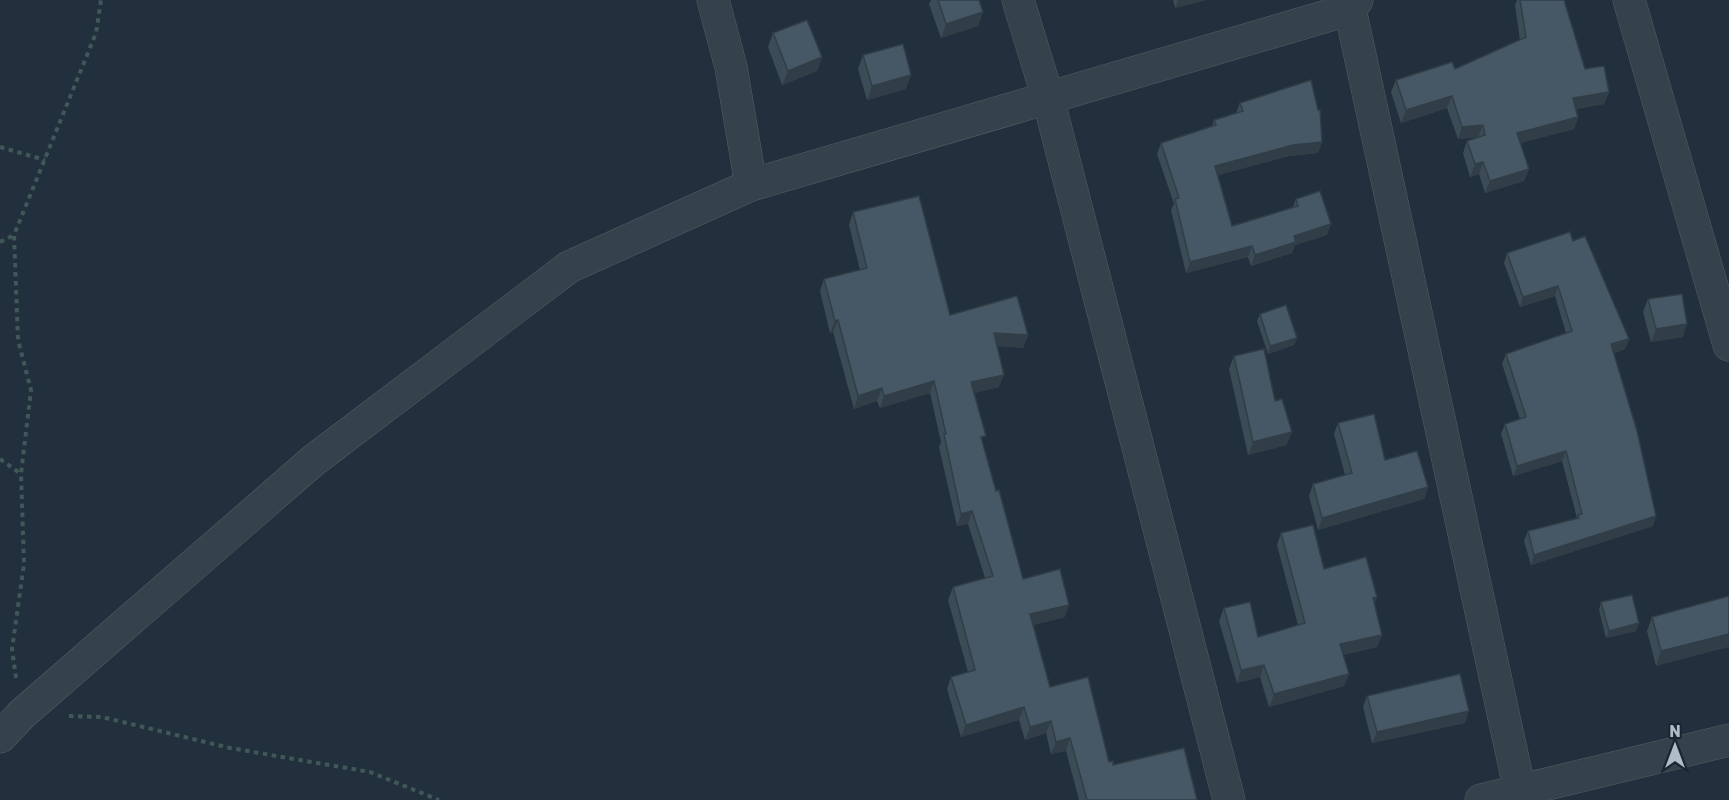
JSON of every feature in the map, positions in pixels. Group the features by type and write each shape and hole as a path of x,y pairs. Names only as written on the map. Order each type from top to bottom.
{"street":[{"path":"713,0 730,67 751,185"},
{"path":"1018,0 1048,98 1229,800"},
{"path":"1629,0 1729,345"},
{"path":"0,737 22,714 314,460 569,267 751,185 1048,98 1352,3 1520,791"},
{"path":"1481,800 1729,740"}],"path":[{"path":"101,0 96,33 14,235 18,340 31,390 21,474 24,564 12,649 22,714 102,717 230,748 370,772 439,800"},
{"path":"0,147 45,160"},
{"path":"0,242 14,235"},
{"path":"0,459 21,474"}],"building":[{"path":"938,0 979,0 983,12 946,24"},
{"path":"1520,0 1564,0 1585,69 1604,66 1609,92 1573,98 1578,117 1517,133 1529,169 1490,181 1483,162 1475,164 1467,141 1485,135 1483,125 1462,127 1452,96 1406,110 1396,80 1452,62 1455,69 1526,37"},
{"path":"807,20 822,57 788,71 773,33"},
{"path":"903,44 911,75 872,86 863,55"},
{"path":"1311,80 1318,110 1320,110 1322,142 1293,145 1215,166 1232,226 1298,206 1296,199 1320,191 1331,224 1294,236 1296,242 1255,255 1252,246 1190,262 1175,199 1179,198 1161,143 1216,125 1214,120 1243,111 1240,103"},
{"path":"919,196 950,315 1017,296 1028,335 994,333 1004,375 971,382 986,436 981,437 996,491 999,490 1023,579 1060,569 1069,605 1030,614 1050,687 1088,677 1109,762 1113,761 1113,765 1184,748 1197,800 1087,800 1070,738 1056,742 1051,721 1030,727 1024,707 966,725 951,677 975,670 953,587 993,576 972,511 961,514 934,381 884,396 882,388 858,396 838,320 835,321 824,279 867,268 853,212"},
{"path":"1570,232 1573,241 1585,236 1629,339 1611,344 1637,431 1656,516 1534,555 1528,531 1579,518 1578,515 1582,514 1566,451 1517,466 1505,424 1526,417 1506,354 1572,331 1558,286 1523,297 1507,253"},
{"path":"1682,294 1687,324 1656,329 1648,299"},
{"path":"1286,305 1297,338 1270,346 1260,314"},
{"path":"1264,349 1275,401 1282,399 1292,432 1253,442 1234,356"},
{"path":"1374,414 1385,460 1417,451 1428,487 1322,518 1313,484 1352,473 1338,423"},
{"path":"1313,525 1324,569 1366,557 1377,597 1373,598 1382,635 1340,644 1349,674 1274,694 1264,665 1241,670 1224,608 1250,602 1258,637 1305,623 1281,533"},
{"path":"1632,595 1639,623 1609,631 1601,602"},
{"path":"1729,596 1729,634 1661,651 1652,617"},
{"path":"1460,674 1469,711 1377,732 1367,696"}]}
